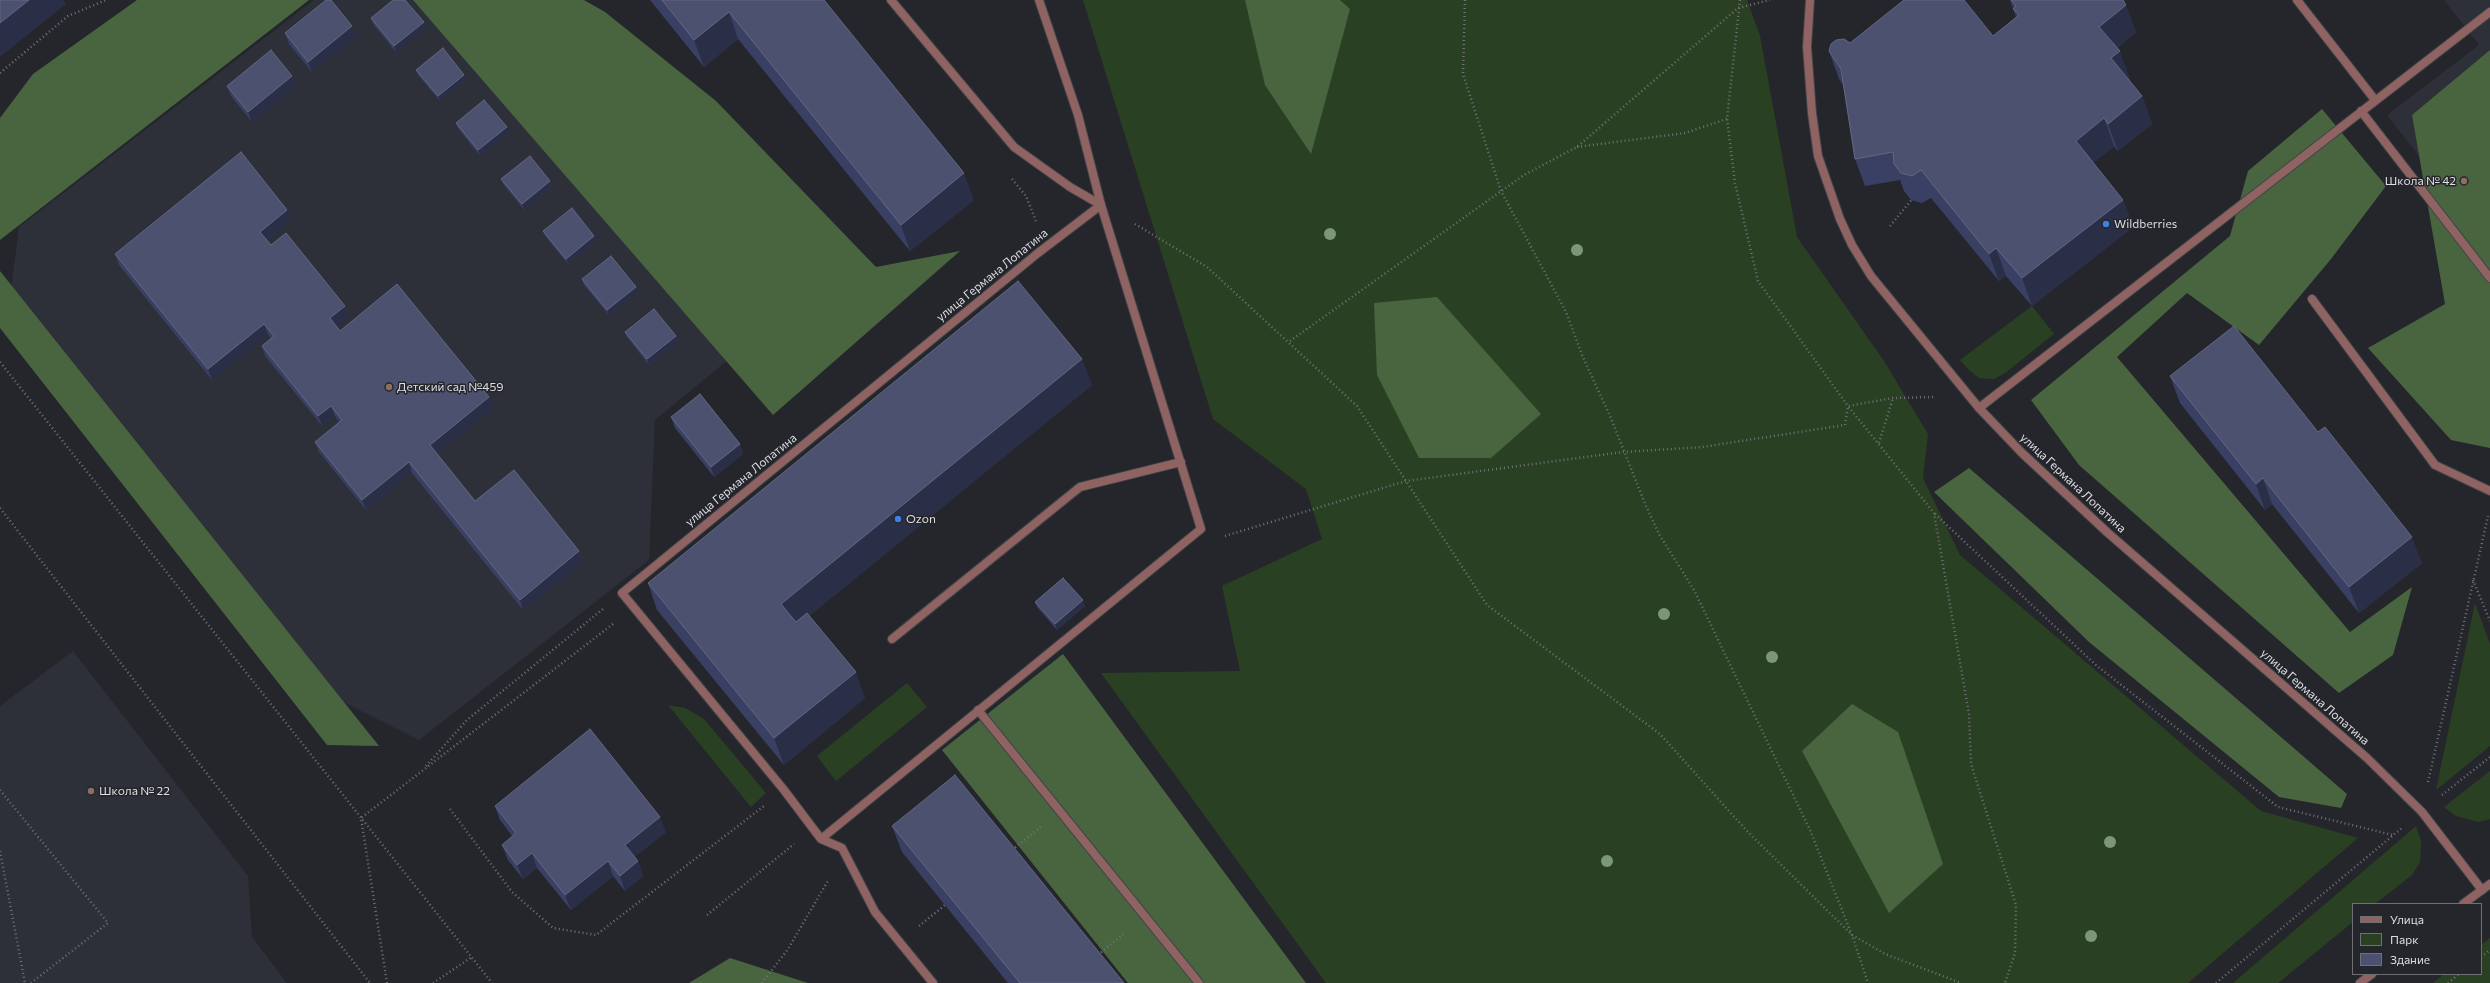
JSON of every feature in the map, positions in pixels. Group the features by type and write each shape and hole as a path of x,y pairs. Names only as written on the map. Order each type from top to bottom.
{"street":[{"path":"891,0 1014,147 1070,187 1101,205"},
{"path":"821,839 1201,529 1101,205 1078,114 1039,0"},
{"name":"улица Германа Лопатина","path":"1810,0 1807,47 1812,113 1818,156 1840,219 1852,245 1870,276 1979,408 2022,453 2108,532 2366,758 2422,812 2482,890"},
{"path":"2297,0 2375,100"},
{"path":"1979,408 2490,12"},
{"path":"2361,111 2490,278"},
{"name":"улица Германа Лопатина","path":"622,593 1038,253 1101,205"},
{"path":"2312,299 2435,465 2490,491"},
{"path":"892,639 1080,487 1181,462"},
{"path":"622,593 784,790 821,839 842,848 875,912 932,983"},
{"path":"978,710 1061,811 1198,983"},
{"path":"2464,903 2490,884"},
{"path":"2360,983 2371,975"}],"path":[{"path":"0,73 68,16 106,0"},
{"path":"1465,0 1463,74 1501,191 1566,312 1582,355 1610,416 1623,452 1659,534 1694,590 1810,830 1852,935 1868,983"},
{"path":"1740,0 1727,119 1735,183 1758,281 1848,406 1934,513 2096,666 2278,807 2393,835"},
{"path":"1290,342 1524,175 1577,147 1738,8 1770,0"},
{"path":"1577,147 1685,133 1727,119"},
{"path":"1890,226 1915,195"},
{"path":"1101,205 1207,266 1357,406 1487,604 1660,734 1747,831 1852,935 1885,954 1961,983"},
{"path":"0,362 492,983"},
{"path":"1848,406 1893,398 1938,397"},
{"path":"1879,443 1893,398"},
{"path":"1218,538 1406,481 1623,452 1702,447 1845,424 1848,406"},
{"path":"0,508 370,983"},
{"path":"2422,812 2473,579 2490,509"},
{"path":"1934,513 1969,714 1971,764 2016,905 2015,952 2004,983"},
{"path":"2473,579 2490,621"},
{"path":"420,772 467,720 622,593"},
{"path":"361,818 617,621"},
{"path":"2216,983 2393,835 2490,757"},
{"path":"0,790 108,923 31,983"},
{"path":"450,809 512,892 553,928 596,935 784,790"},
{"path":"1007,854 1061,811"},
{"path":"361,818 387,983"},
{"path":"707,915 802,838 821,839"},
{"path":"762,983 788,949 831,876 842,848"},
{"path":"0,851 25,983"},
{"path":"916,928 945,905"},
{"path":"1093,960 1146,917"},
{"path":"2482,956 2490,950"},
{"path":"433,983 472,957"},
{"path":"2448,983 2458,975"}],"shaded area":[{"name":"Детский сад №459","path":"314,0 441,0 734,355 655,420 649,560 419,740 331,696 10,296 19,227"},
{"name":"Школа № 42","path":"2444,0 2490,0 2490,247 2387,115 2479,45"},
{"name":"Школа № 22","path":"73,651 248,876 252,937 287,983 0,983 0,706"}],"green space":[{"path":"137,0 309,0 0,240 0,118 33,74"},
{"path":"413,0 584,0 605,12 716,101 876,267 960,251 773,415"},
{"path":"1083,0 1747,0 1760,36 1797,237 1884,361 1928,434 1923,478 1960,555 2261,811 2358,838 2188,983 1326,983 1101,673 1240,671 1222,586 1322,539 1306,489 1213,419"},
{"path":"1245,0 1340,0 1350,9 1311,154 1265,85"},
{"path":"2490,50 2490,448 2451,440 2368,348 2445,304 2412,115"},
{"path":"2322,109 2386,186 2331,259 2259,345 2187,293 2117,357 2350,632 2412,587 2393,655 2339,693 2079,465 2031,400 2230,236 2248,171"},
{"path":"0,271 379,746 327,745 0,328"},
{"path":"1437,297 1541,414 1491,458 1419,458 1377,375 1374,303"},
{"path":"2032,306 2054,334 2005,373 1994,379 1979,378 1960,360"},
{"path":"1969,468 2347,794 2341,808 2279,797 2089,642 1934,492"},
{"path":"2475,603 2490,644 2490,746 2436,790"},
{"path":"1063,654 1306,983 1128,983 942,750"},
{"path":"907,683 927,707 836,781 817,756"},
{"path":"1852,704 1898,732 1943,864 1889,913 1802,751"},
{"path":"668,705 685,708 704,719 766,793 751,807"},
{"path":"2490,771 2490,819 2479,822 2456,816 2444,807"},
{"path":"2416,826 2421,841 2420,862 2412,875 2376,903 2352,903 2352,923 2278,983 2233,983"},
{"path":"2490,938 2490,983 2433,983 2443,975 2482,975 2482,944"},
{"path":"730,958 808,983 689,983"}],"building":[{"path":"0,0 29,0 0,23"},
{"path":"326,0 331,0 352,26 308,62 285,33"},
{"path":"393,0 405,0 424,22 394,46 371,18"},
{"path":"662,0 824,0 964,173 901,225 729,12 694,40"},
{"path":"1904,0 1964,0 1993,36 2019,15 2013,9 2016,6 2011,0 2123,0 2126,5 2099,27 2120,51 2111,58 2142,96 2108,124 2104,118 2076,141 2123,200 2022,278 1996,248 1989,254 1921,170 1912,176 1901,173 1894,164 1893,152 1855,159 1841,69 1829,51 1831,44 1836,40 1844,39 1850,43"},
{"path":"443,48 464,75 438,96 416,70"},
{"path":"271,50 292,76 248,112 227,86"},
{"path":"484,100 507,127 478,150 456,123"},
{"path":"241,152 287,210 260,232 271,245 286,233 345,306 330,318 340,331 397,284 489,397 430,445 475,501 514,470 579,551 520,600 409,462 362,500 315,442 342,420 331,406 318,416 262,346 274,336 264,324 208,369 115,254"},
{"path":"530,156 550,181 522,204 501,179"},
{"path":"572,208 594,236 566,259 543,231"},
{"path":"611,256 636,287 607,310 582,279"},
{"path":"1018,281 1082,359 781,604 796,622 807,613 856,672 774,738 648,583"},
{"path":"654,309 676,336 647,359 625,332"},
{"path":"2234,326 2318,432 2325,427 2412,537 2349,587 2263,478 2256,484 2170,376"},
{"path":"700,394 740,444 711,467 671,417"},
{"path":"1063,578 1083,600 1055,624 1035,602"},
{"path":"590,729 660,817 625,845 638,861 620,876 608,861 565,895 532,853 517,865 502,845 516,833 495,806"},
{"path":"955,775 1124,983 1020,983 892,826"}],"place":[{"name":"Школа № 42","path":"2464,181"},
{"name":"Wildberries","path":"2106,224"},
{"name":"Детский сад №459","path":"389,387"},
{"name":"Ozon","path":"898,519"},
{"name":"Школа № 22","path":"91,791"}]}
